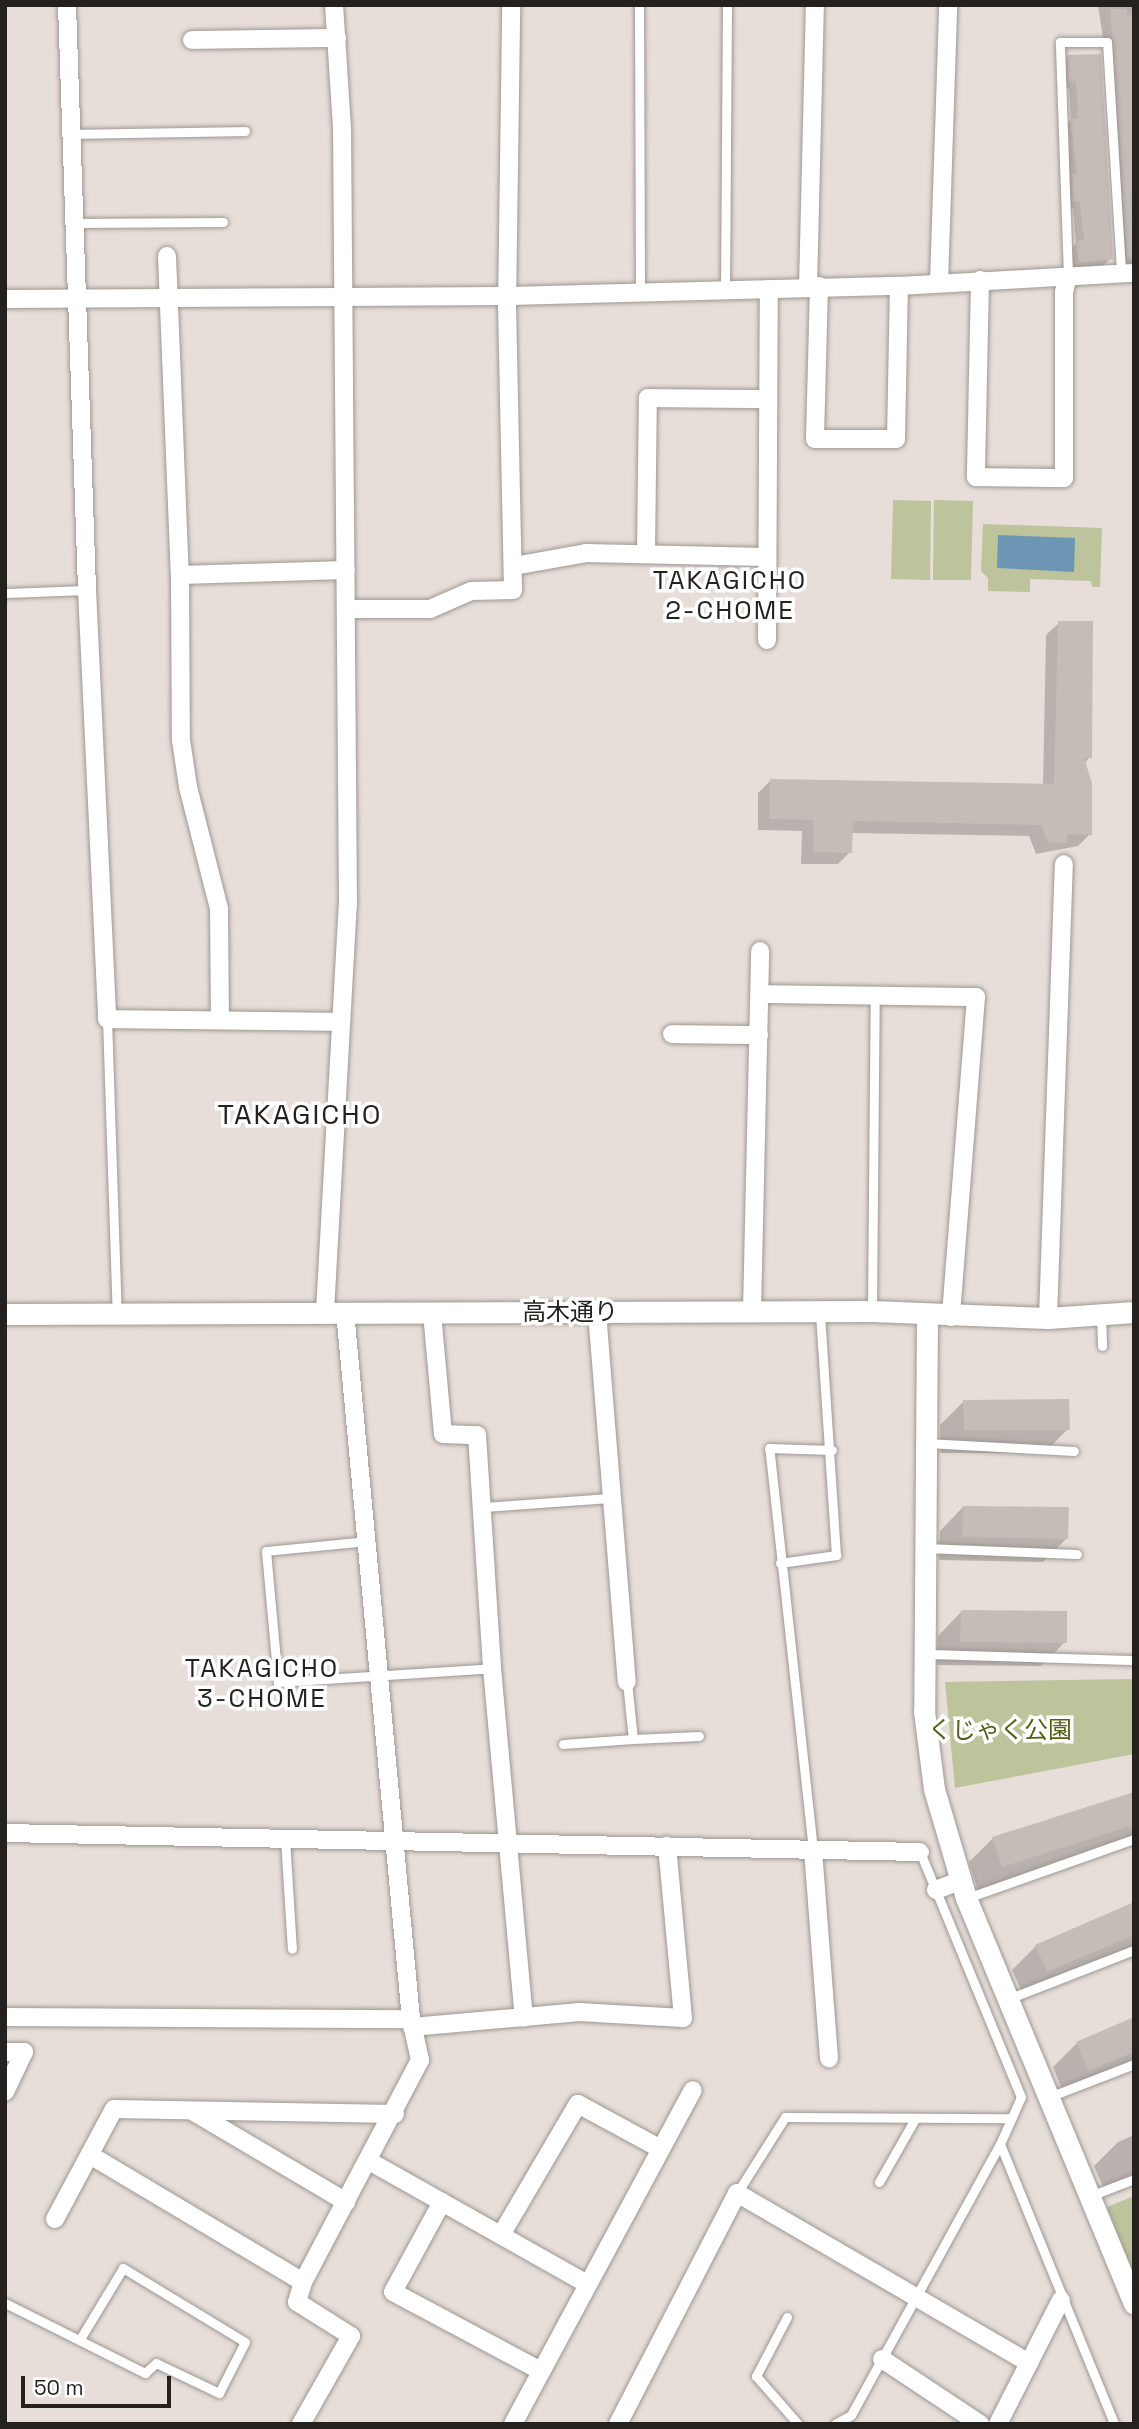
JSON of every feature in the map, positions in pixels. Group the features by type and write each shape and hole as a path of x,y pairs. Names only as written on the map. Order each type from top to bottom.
{"street":[{"path":"67,5 87,590 107,1019 341,1022"},
{"path":"301,2424 351,2336 297,2302 303,2282 394,2114 420,2060 412,2023 394,1841 370,1541 335,1312 341,1022 348,906 347,609 340,296 342,128 334,5"},
{"path":"347,609 430,609 471,591 513,590 511,5"},
{"path":"815,5 815,439 896,439 899,286"},
{"path":"939,283 948,5"},
{"path":"192,40 223,48 337,38"},
{"path":"167,256 180,575 181,740 188,787 219,909 220,1019"},
{"path":"5,299 168,295 510,296 899,286 1127,273"},
{"path":"980,280 976,477 1064,478 1064,292 1068,276"},
{"path":"767,640 769,289"},
{"path":"646,552 648,398 768,399"},
{"path":"514,566 586,553 646,552 766,557"},
{"path":"180,575 346,570"},
{"path":"1048,1318 1065,863"},
{"path":"752,1311 760,951"},
{"path":"760,994 975,997 951,1317"},
{"path":"672,1034 759,1035"},
{"name":"高木通り","path":"5,1314 872,1311 951,1317 1048,1318 1134,1312"},
{"path":"597,1312 627,1682"},
{"path":"432,1313 443,1434 477,1435 485,1507 492,1668 524,2018"},
{"path":"926,1316 923,1654 924,1712 933,1790 963,1889 1134,2304"},
{"path":"5,1833 920,1852"},
{"path":"5,2017 412,2023 524,2018 579,2012 684,2018 667,1846"},
{"path":"813,1850 829,2058"},
{"path":"936,1891 963,1889"},
{"path":"5,2052 24,2052 5,2092"},
{"path":"513,2424 693,2090"},
{"path":"501,2235 578,2104 661,2148"},
{"path":"55,2219 114,2109 394,2114"},
{"path":"191,2110 346,2202"},
{"path":"90,2155 303,2282"},
{"path":"369,2161 587,2284"},
{"path":"618,2424 737,2193 918,2295 1029,2363"},
{"path":"442,2202 393,2292 541,2371"},
{"path":"998,2424 1061,2300"},
{"path":"882,2359 980,2424"}],"lane":[{"path":"639,5 639,293"},
{"path":"725,291 727,5"},
{"path":"1068,276 1060,42 1108,42 1127,273"},
{"path":"72,134 245,131"},
{"path":"75,223 222,222"},
{"path":"5,593 87,590"},
{"path":"872,1311 875,996"},
{"path":"107,1019 117,1314"},
{"path":"780,1563 836,1555 832,1450 820,1311"},
{"path":"1101,1313 1102,1346"},
{"path":"926,1443 1074,1451"},
{"path":"813,1850 769,1448 832,1450"},
{"path":"485,1507 612,1498"},
{"path":"370,1541 266,1551 278,1682 492,1668"},
{"path":"925,1548 1077,1554"},
{"path":"923,1654 1134,1660"},
{"path":"627,1682 633,1739"},
{"path":"563,1744 699,1736"},
{"path":"285,1839 292,1949"},
{"path":"963,1889 1134,1839"},
{"path":"835,2424 851,2416 1000,2144 1009,2118 1021,2097 920,1852"},
{"path":"1008,1999 1134,1950"},
{"path":"1049,2097 1134,2064"},
{"path":"737,2193 785,2117 1009,2118"},
{"path":"879,2182 915,2119"},
{"path":"1000,2144 1061,2300 1114,2424"},
{"path":"1090,2196 1134,2179"},
{"path":"5,2303 145,2373 156,2363 219,2393 245,2342 124,2267 80,2339"},
{"path":"788,2317 756,2376 798,2424"}],"green space":[{"path":"893,500 931,501 930,580 891,579"},
{"path":"934,500 973,501 971,580 933,580"},
{"path":"983,524 1102,528 1100,587 1092,587 1091,581 1030,579 1030,592 988,591 988,578 981,571"},
{"name":"くじゃく公園","path":"1134,1679 1134,1754 955,1788 945,1682"},
{"path":"1134,2196 1134,2275 1107,2207"}],"water":[{"path":"998,535 1075,538 1074,572 997,568"}],"building":[{"path":"1110,9 1127,9 1127,15 1134,15 1134,258 1127,258"},
{"path":"1101,54 1113,259 1079,263 1077,241 1084,240 1080,201 1073,202 1072,174 1077,174 1070,119 1078,118 1076,81 1068,81 1067,55"},
{"path":"1058,621 1093,621 1092,758 1084,758 1092,783 1092,835 1067,834 1067,843 1048,842 1041,825 853,821 852,853 813,852 813,820 769,819 770,779 1054,784"},
{"path":"1069,1399 1070,1430 964,1430 963,1400"},
{"path":"963,1506 1069,1507 1068,1539 962,1537"},
{"path":"961,1610 1067,1611 1067,1643 960,1642"},
{"path":"1134,1792 1134,1825 1002,1867 992,1837"},
{"path":"1134,1902 1134,1935 1047,1972 1035,1945"},
{"path":"1134,2017 1134,2052 1088,2071 1076,2042"}],"district":[{"name":"TAKAGICHO 2-CHOME","path":"730,596"},
{"name":"TAKAGICHO","path":"300,1114"},
{"name":"TAKAGICHO 3-CHOME","path":"262,1684"}]}
